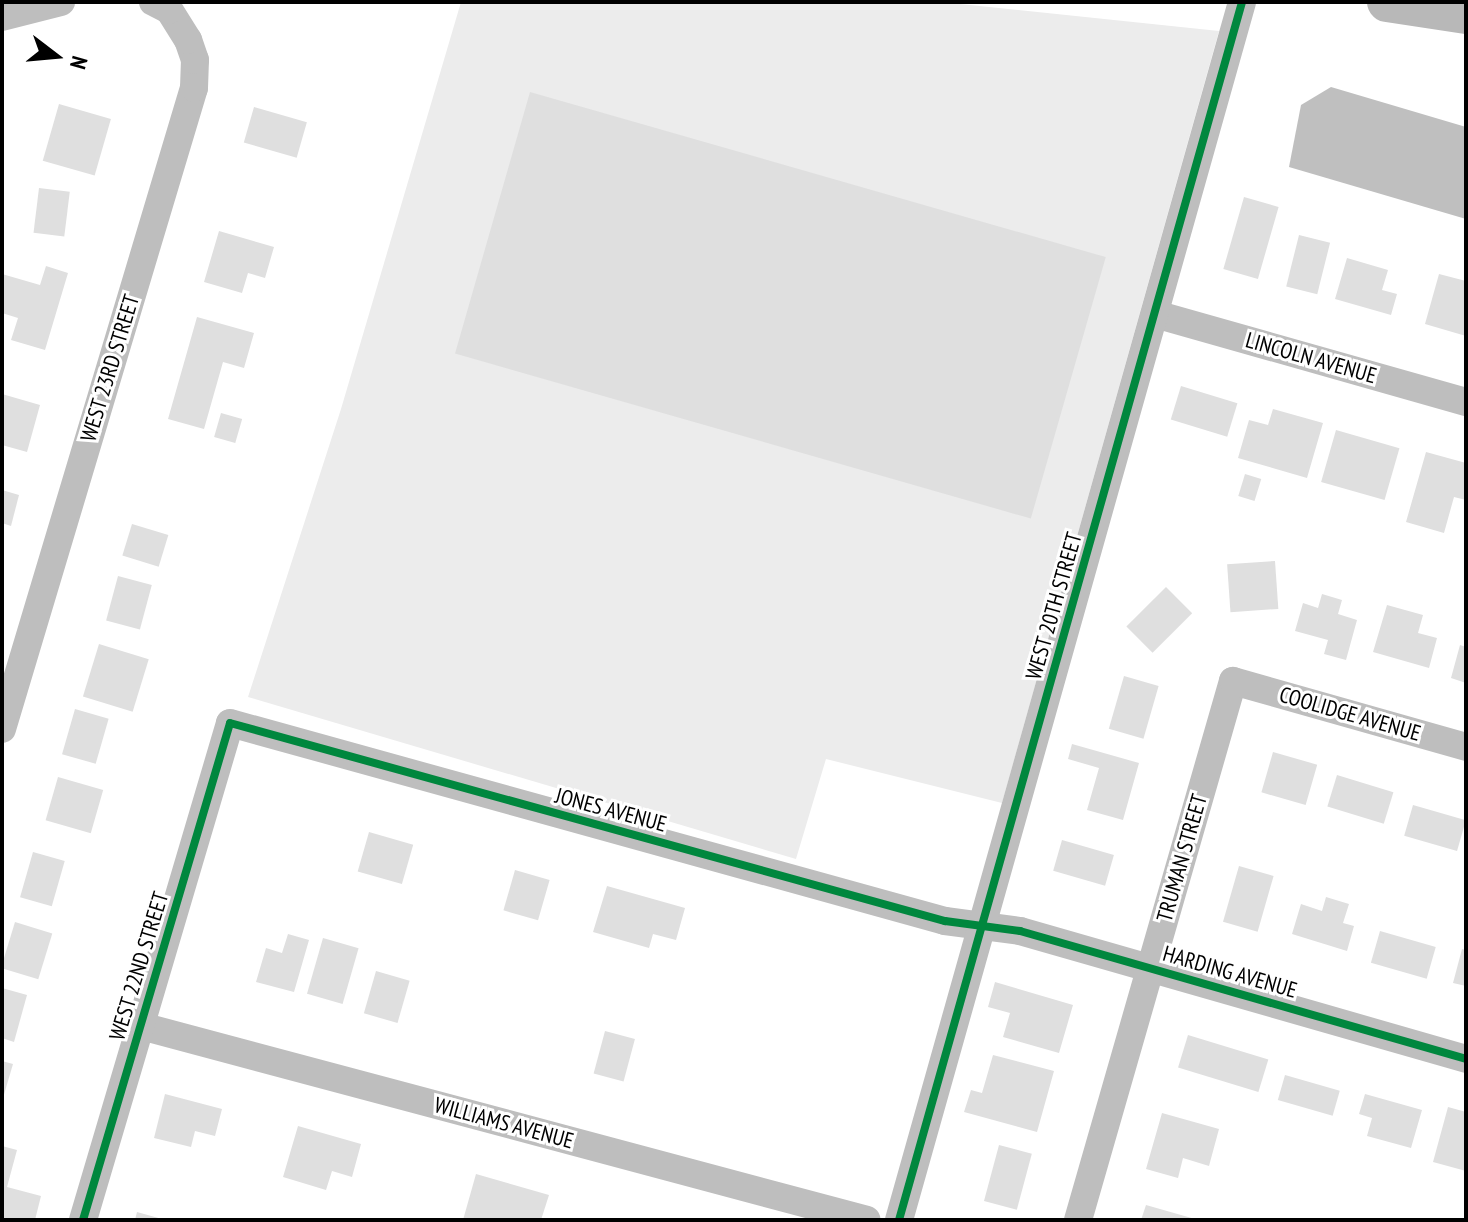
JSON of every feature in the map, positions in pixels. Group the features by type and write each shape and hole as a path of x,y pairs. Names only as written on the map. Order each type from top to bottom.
{"main road":[{"path":"1387,2 1466,14"}],"street":[{"path":"2,17 61,2"},
{"name":"WEST 20TH STREET","path":"899,1220 1242,2"},
{"name":"WEST 23RD STREET","path":"2,729 194,88 195,60 188,40 161,6"},
{"name":"LINCOLN AVENUE","path":"1155,314 1466,402"},
{"name":"COOLIDGE AVENUE","path":"1233,681 1466,747"},
{"name":"TRUMAN STREET","path":"1078,1220 1233,681"},
{"name":"JONES AVENUE","path":"230,723 945,921 983,926"},
{"name":"WEST 22ND STREET","path":"83,1220 230,723"},
{"name":"HARDING AVENUE","path":"983,926 1020,931 1466,1059"},
{"name":"WILLIAMS AVENUE","path":"141,1026 867,1220"}],"shaded area":[{"path":"461,2 941,2 1219,31 1002,803 826,759 796,859 248,697 341,409"},
{"path":"1331,87 1466,127 1466,219 1289,167 1301,105"}],"building":[{"path":"530,92 1106,257 1031,519 455,353"},
{"path":"59,104 111,119 95,176 43,161"},
{"path":"254,107 307,122 297,158 244,143"},
{"path":"39,188 70,192 64,236 34,233"},
{"path":"1244,197 1279,207 1258,279 1223,269"},
{"path":"219,231 274,247 265,278 248,273 242,293 204,282"},
{"path":"1299,235 1330,243 1317,294 1286,286"},
{"path":"1347,258 1388,270 1382,290 1397,294 1391,315 1335,299"},
{"path":"46,266 68,273 45,350 11,340 18,318 2,313 2,274 40,285"},
{"path":"1439,274 1466,281 1466,336 1425,324"},
{"path":"197,317 254,333 244,368 223,362 204,429 168,419"},
{"path":"1181,386 1237,403 1227,437 1171,419"},
{"path":"2,394 40,405 27,452 2,445"},
{"path":"1273,409 1323,423 1307,478 1238,458 1249,420 1268,425"},
{"path":"221,413 242,419 235,443 214,437"},
{"path":"1336,430 1399,448 1385,500 1321,482"},
{"path":"1426,452 1466,463 1466,500 1454,497 1444,533 1406,522"},
{"path":"1245,474 1261,479 1255,501 1238,496"},
{"path":"2,490 19,495 11,526 2,523"},
{"path":"132,524 168,535 159,567 122,556"},
{"path":"1275,561 1278,609 1230,612 1227,564"},
{"path":"118,576 152,585 140,629 106,620"},
{"path":"1166,587 1192,613 1153,653 1126,627"},
{"path":"1322,594 1342,600 1338,614 1357,620 1346,660 1324,654 1328,640 1295,631 1303,603 1318,608"},
{"path":"1387,605 1423,615 1418,633 1437,638 1429,668 1373,652"},
{"path":"99,644 149,659 133,712 83,697"},
{"path":"1460,645 1466,647 1466,683 1451,678"},
{"path":"1124,676 1159,686 1143,739 1109,729"},
{"path":"75,709 109,719 96,764 62,754"},
{"path":"1072,744 1139,763 1123,820 1087,810 1099,768 1068,759"},
{"path":"1273,752 1317,765 1306,805 1261,792"},
{"path":"1337,775 1393,792 1384,824 1327,807"},
{"path":"58,777 103,790 91,833 46,820"},
{"path":"1413,805 1466,820 1457,851 1404,836"},
{"path":"369,832 413,845 402,884 358,871"},
{"path":"1062,840 1114,855 1105,886 1053,871"},
{"path":"33,852 65,861 52,906 20,897"},
{"path":"1239,866 1274,876 1258,932 1223,922"},
{"path":"515,870 550,880 538,920 503,910"},
{"path":"607,886 685,908 676,940 653,934 649,948 593,932"},
{"path":"1326,897 1349,904 1343,923 1354,926 1347,951 1292,934 1301,904 1322,911"},
{"path":"15,922 52,933 38,979 2,968"},
{"path":"1380,931 1436,947 1427,979 1371,963"},
{"path":"288,934 309,940 294,992 256,982 266,948 282,953"},
{"path":"323,938 359,948 343,1004 307,994"},
{"path":"1462,949 1466,950 1466,986 1453,983"},
{"path":"376,971 410,981 398,1023 364,1013"},
{"path":"995,982 1073,1005 1059,1053 1003,1037 1010,1013 988,1007"},
{"path":"2,988 27,995 14,1042 2,1038"},
{"path":"605,1031 635,1039 624,1082 594,1074"},
{"path":"1188,1035 1268,1060 1258,1092 1178,1068"},
{"path":"993,1055 1054,1071 1037,1132 964,1112 971,1090 982,1093"},
{"path":"2,1061 13,1064 3,1098 2,1098"},
{"path":"1285,1075 1340,1091 1333,1116 1278,1100"},
{"path":"165,1094 222,1109 215,1136 195,1131 191,1147 154,1138"},
{"path":"1365,1094 1422,1110 1411,1148 1367,1136 1372,1118 1359,1114"},
{"path":"1448,1107 1466,1112 1466,1171 1433,1162"},
{"path":"1162,1113 1219,1129 1209,1166 1183,1158 1178,1178 1146,1169"},
{"path":"298,1126 361,1144 352,1177 332,1171 326,1190 283,1177"},
{"path":"999,1145 1032,1154 1017,1210 984,1201"},
{"path":"2,1146 17,1150 7,1187 41,1196 35,1220 2,1220"},
{"path":"476,1174 549,1195 541,1220 463,1220"},
{"path":"1146,1205 1195,1219 1195,1220 1141,1220"},
{"path":"137,1212 162,1219 162,1220 135,1220"}],"cycle path":[{"path":"899,1220 1242,2"},
{"path":"83,1220 230,723 945,921 1020,931 1466,1059"}]}
